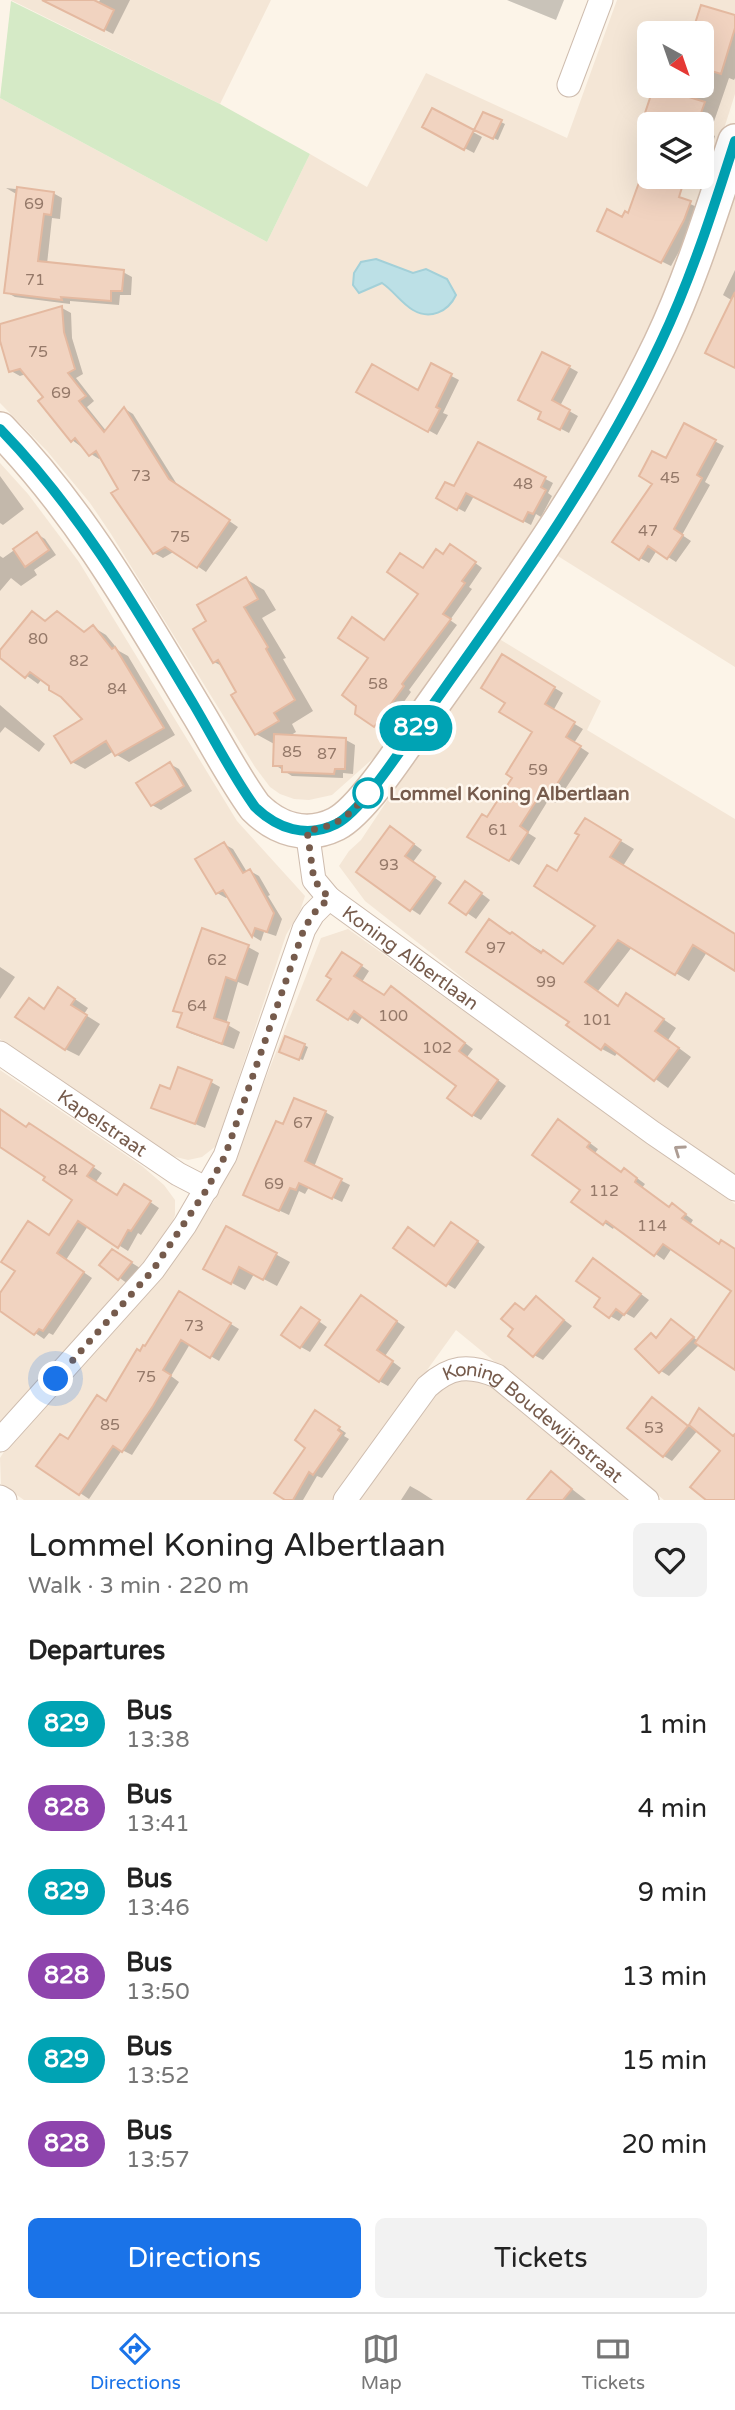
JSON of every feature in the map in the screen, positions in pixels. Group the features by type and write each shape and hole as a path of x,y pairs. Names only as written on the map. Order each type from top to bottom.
{"main road":[{"path":"0,429 83,527 255,807 272,822 293,830 333,825 361,803 569,509 630,404 661,343 705,234 735,141"}],"street":[{"path":"569,85 601,0"},
{"name":"Koning Albertlaan","path":"307,830 314,880 329,898 653,1133 735,1189"},
{"path":"0,1440 153,1270 207,1189 225,1156 304,929 313,914 329,898"},
{"name":"Kapelstraat","path":"0,1053 178,1174 207,1189"},
{"name":"Koning Boudewijnstraat","path":"345,1500 427,1387 441,1374 466,1369 482,1370 497,1376 647,1500"},
{"path":"0,1497 5,1500"}],"shaded area":[{"path":"11,0 271,0 220,104"},
{"path":"617,0 735,0 735,94 714,160 714,112 637,112 637,189 705,189 690,236 619,397 587,455 377,755 332,795 309,800 294,799 270,787 255,767 90,503 47,451 0,403 0,98 267,242 310,154 367,187 426,73 567,138"},
{"path":"735,186 735,667 553,553"},
{"path":"0,463 28,494 79,562 237,821 305,896 286,935 216,1146 202,1157 188,1160 172,1156 0,1039"},
{"path":"496,637 601,701 587,730 735,819 735,1177 511,1016 365,901 339,866 361,840"},
{"path":"348,929 735,1204 735,1500 664,1500 456,1330 333,1500 24,1500 1,1484 0,1458 5,1450 159,1280 217,1196 321,938"},
{"path":"0,1070 142,1166 164,1185 175,1200 175,1215 170,1229 127,1283 0,1423"},
{"path":"453,1379 469,1379 487,1384 629,1500 357,1500 436,1389"}],"green space":[{"path":"11,1 220,104 310,154 267,242 0,98"}],"water":[{"path":"376,259 413,273 426,269 447,279 456,295 443,310 426,314 409,307 382,283 359,293 353,285 354,273 361,262"}],"building":[{"path":"42,0 94,0 114,10 104,31"},
{"path":"701,5 735,15 735,28 721,74 714,72 714,21 696,21"},
{"path":"650,98 692,98 705,102 701,112 645,112"},
{"path":"432,108 474,130 464,150 422,127"},
{"path":"483,112 502,120 493,139 474,130"},
{"path":"17,187 54,192 51,215 44,214 38,261 124,270 122,291 111,291 111,301 61,297 62,300 4,293"},
{"path":"637,188 681,189 679,197 691,201 661,263 597,231 607,209 622,217 625,211 628,213"},
{"path":"735,292 735,368 705,353"},
{"path":"62,306 64,332 75,369 68,373 86,396 79,401 104,432 124,407 169,479 230,520 197,568 165,547 153,554 111,493 118,489 96,451 89,456 75,438 71,442 38,401 43,397 20,369 9,372 0,341 0,324"},
{"path":"542,352 570,366 552,400 570,410 560,430 538,419 541,412 518,400"},
{"path":"431,363 452,374 436,407 440,409 428,432 356,392 372,364 418,390"},
{"path":"684,423 716,440 697,475 702,478 674,529 683,535 667,559 648,546 639,560 612,542 652,484 639,476 652,451 666,458"},
{"path":"478,442 546,477 541,487 546,490 533,514 528,512 523,522 466,493 457,510 436,498 445,482 454,486"},
{"path":"37,532 49,550 25,567 13,549"},
{"path":"450,544 476,562 443,614 451,619 402,684 404,686 374,727 355,714 356,706 342,695 368,658 338,638 352,617 384,640 418,594 387,572 400,553 423,568 436,549 443,554"},
{"path":"246,577 258,599 244,607 295,700 274,713 279,721 255,735 231,695 236,692 218,660 213,663 193,629 206,621 197,605"},
{"path":"32,611 45,621 57,611 84,632 93,625 112,649 115,647 164,728 115,756 106,741 71,763 54,736 82,719 61,697 49,690 49,686 30,672 25,678 0,658 0,650"},
{"path":"502,654 555,687 545,704 575,722 566,737 581,746 547,800 540,795 520,826 528,832 509,861 467,837 482,814 487,817 512,778 506,774 532,732 499,712 505,703 481,688"},
{"path":"274,734 346,738 345,769 335,769 334,774 282,772 282,766 273,766"},
{"path":"170,762 184,786 151,806 136,783"},
{"path":"585,818 621,840 610,857 735,934 735,971 693,945 675,975 618,940 585,982 618,1006 626,993 664,1019 655,1031 679,1048 654,1081 605,1044 601,1050 566,1025 569,1022 466,952 489,919 563,964 595,926 534,886 547,865 557,871 579,835 575,833"},
{"path":"390,826 414,844 405,856 435,877 410,911 356,872"},
{"path":"224,842 243,873 250,869 274,913 267,932 255,928 252,937 223,890 216,894 195,859"},
{"path":"465,881 482,893 466,915 449,903"},
{"path":"202,928 249,945 236,981 226,977 214,1018 229,1023 222,1044 177,1027 182,1013 173,1011"},
{"path":"342,952 362,965 354,976 384,995 391,986 465,1043 459,1051 498,1080 472,1116 447,1098 456,1086 354,1011 348,1020 317,1000 331,979 326,976"},
{"path":"58,987 75,999 71,1005 87,1015 65,1050 15,1017 29,998 44,1009"},
{"path":"285,1036 305,1044 299,1060 279,1052"},
{"path":"178,1067 212,1080 195,1124 151,1108 160,1085 170,1089"},
{"path":"294,1098 326,1111 305,1161 342,1179 332,1199 299,1183 296,1190 290,1188 279,1211 243,1195 276,1121 283,1124"},
{"path":"0,1109 26,1127 29,1123 94,1166 87,1176 117,1195 124,1184 151,1201 131,1231 128,1230 118,1248 78,1221 57,1253 84,1272 43,1331 39,1329 34,1335 0,1311 0,1293 15,1271 1,1262 28,1221 49,1235 72,1200 43,1180 45,1177 0,1147"},
{"path":"558,1119 590,1143 587,1147 621,1172 624,1168 637,1178 635,1182 669,1207 672,1203 686,1214 682,1218 719,1244 721,1240 735,1249 735,1370 695,1343 731,1291 663,1244 654,1256 606,1221 603,1225 571,1202 580,1190 532,1155"},
{"path":"451,1222 478,1241 446,1286 393,1248 408,1227 434,1246"},
{"path":"226,1226 277,1253 263,1280 239,1267 231,1284 203,1269"},
{"path":"112,1249 132,1262 118,1280 99,1265"},
{"path":"593,1258 641,1294 624,1315 616,1309 609,1318 594,1307 600,1298 576,1281"},
{"path":"179,1291 231,1323 210,1358 181,1340 163,1370 171,1375 153,1406 122,1452 113,1446 79,1495 36,1466 60,1434 68,1439 97,1395 106,1401 137,1349 140,1351 143,1345 145,1346"},
{"path":"361,1295 397,1321 377,1350 393,1361 379,1382 325,1345"},
{"path":"536,1296 564,1320 533,1357 508,1336 513,1329 501,1319 515,1303 524,1310"},
{"path":"301,1307 320,1320 300,1348 281,1335"},
{"path":"671,1319 694,1337 659,1373 635,1349 651,1333 656,1338"},
{"path":"652,1397 688,1426 663,1457 627,1428"},
{"path":"699,1408 733,1436 735,1434 735,1500 706,1500 690,1487 720,1451 689,1425"},
{"path":"315,1410 340,1427 338,1430 342,1433 313,1475 309,1472 293,1500 285,1500 274,1493 305,1448 295,1440"},
{"path":"551,1471 572,1489 563,1500 527,1500"}],"bus line":[{"name":"829","path":"0,429 20,449 83,527 141,617 255,807 272,822 288,829 302,831 333,825 351,814 387,768 522,579 599,460 661,343 686,285 735,141"}],"place":[{"name":"Lommel Koning Albertlaan","path":"368,793"}],"route":[{"path":"56,1379 153,1270 185,1225 225,1156 304,929 313,914 329,898 314,880 307,830 333,825 351,814 374,785 368,793"}]}
